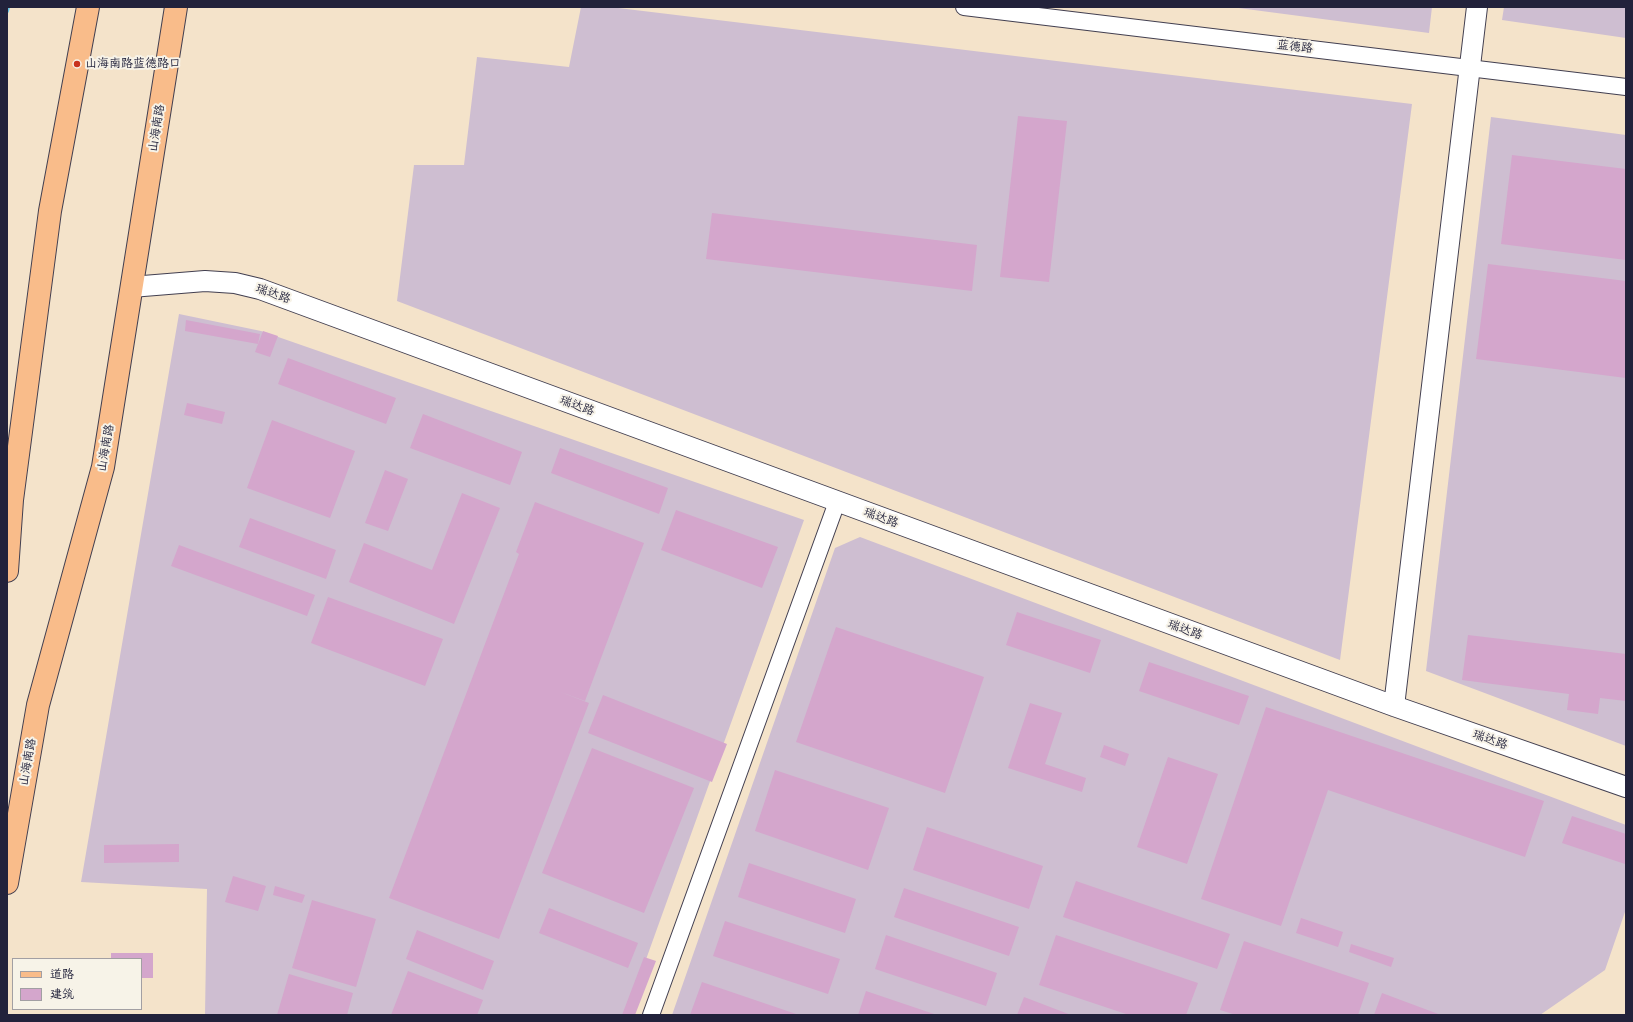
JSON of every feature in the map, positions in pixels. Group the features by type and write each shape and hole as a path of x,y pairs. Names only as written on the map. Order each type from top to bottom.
{"main road":[{"path":"7,571 12,500 50,211 88,7"},
{"name":"山海南路","path":"7,883 38,705 103,467 176,7"}],"street":[{"name":"蓝德路","path":"964,7 1626,87"},
{"path":"1394,706 1468,68 1477,7"},
{"name":"瑞达路","path":"131,287 205,281 235,283 260,289 1394,706 1626,787"},
{"path":"652,1015 837,502"}],"shaded area":[{"path":"581,7 610,7 1412,104 1340,660 397,301 414,165 464,165 477,57 569,67"},
{"path":"1231,7 1432,7 1429,33"},
{"path":"1504,7 1626,7 1626,38 1502,20"},
{"path":"1491,117 1626,135 1626,746 1426,671"},
{"path":"179,314 261,331 804,520 626,1015 205,1015 207,889 81,882"},
{"path":"860,537 1626,825 1626,909 1605,970 1540,1015 672,1015 835,548"}],"building":[{"path":"1018,116 1067,121 1049,282 1000,277"},
{"path":"1512,155 1626,169 1626,260 1501,244"},
{"path":"712,213 977,245 972,291 706,259"},
{"path":"1488,264 1626,281 1626,378 1476,359"},
{"path":"186,320 260,334 258,344 185,331"},
{"path":"263,331 278,336 270,357 255,352"},
{"path":"288,358 396,398 386,424 278,384"},
{"path":"187,403 225,412 222,424 184,415"},
{"path":"423,414 522,452 510,485 410,448"},
{"path":"272,420 355,451 330,518 247,488"},
{"path":"560,448 668,488 659,514 551,473"},
{"path":"385,470 408,479 388,531 365,523"},
{"path":"462,493 500,508 454,624 349,582 364,543 432,570"},
{"path":"535,502 644,543 585,701 558,691 589,703 499,939 389,898 519,554 516,552"},
{"path":"676,510 778,547 762,588 661,550"},
{"path":"250,518 336,550 326,579 239,547"},
{"path":"179,545 315,595 307,616 171,566"},
{"path":"328,597 443,639 425,686 311,643"},
{"path":"1017,612 1101,640 1090,673 1006,645"},
{"path":"836,627 984,677 945,793 796,742"},
{"path":"1468,635 1626,654 1626,701 1600,698 1598,714 1567,710 1569,694 1462,680"},
{"path":"1149,662 1249,696 1239,725 1139,691"},
{"path":"603,695 727,744 712,782 588,733"},
{"path":"1030,703 1062,713 1045,764 1086,778 1082,792 1008,768"},
{"path":"1266,707 1544,801 1525,857 1328,790 1281,926 1201,899"},
{"path":"1104,745 1129,754 1125,766 1100,757"},
{"path":"592,748 694,788 644,913 542,873"},
{"path":"1168,757 1218,774 1187,864 1137,847"},
{"path":"775,770 889,808 868,870 755,831"},
{"path":"1572,816 1626,834 1625,864 1562,843"},
{"path":"927,827 1043,866 1029,909 913,870"},
{"path":"179,844 179,862 104,863 104,845"},
{"path":"749,863 856,899 845,933 738,897"},
{"path":"233,876 266,886 258,911 225,902"},
{"path":"1076,881 1230,934 1217,969 1063,917"},
{"path":"275,886 305,895 302,903 273,895"},
{"path":"904,888 1019,927 1009,956 894,917"},
{"path":"312,900 376,919 356,987 292,968"},
{"path":"549,908 638,943 628,968 539,933"},
{"path":"1301,918 1343,932 1338,947 1296,933"},
{"path":"725,921 840,959 828,994 713,956"},
{"path":"417,930 494,961 483,990 406,959"},
{"path":"886,935 997,973 986,1006 875,969"},
{"path":"1056,935 1198,983 1186,1015 1129,1015 1039,985"},
{"path":"1244,941 1369,983 1358,1015 1236,1015 1220,1010"},
{"path":"1351,944 1394,958 1391,967 1349,952"},
{"path":"111,953 153,953 153,978 142,978 142,958 111,958"},
{"path":"644,957 656,961 635,1015 622,1015"},
{"path":"408,971 483,1000 477,1015 391,1015"},
{"path":"289,974 353,993 347,1015 277,1015"},
{"path":"702,982 799,1015 690,1015"},
{"path":"866,991 937,1015 858,1015"},
{"path":"1382,993 1441,1015 1374,1015"},
{"path":"1024,997 1071,1015 1017,1015"}],"waterway":[{"path":"7,11 8,7"}],"place":[{"name":"山海南路蓝德路口","path":"77,64"}]}
